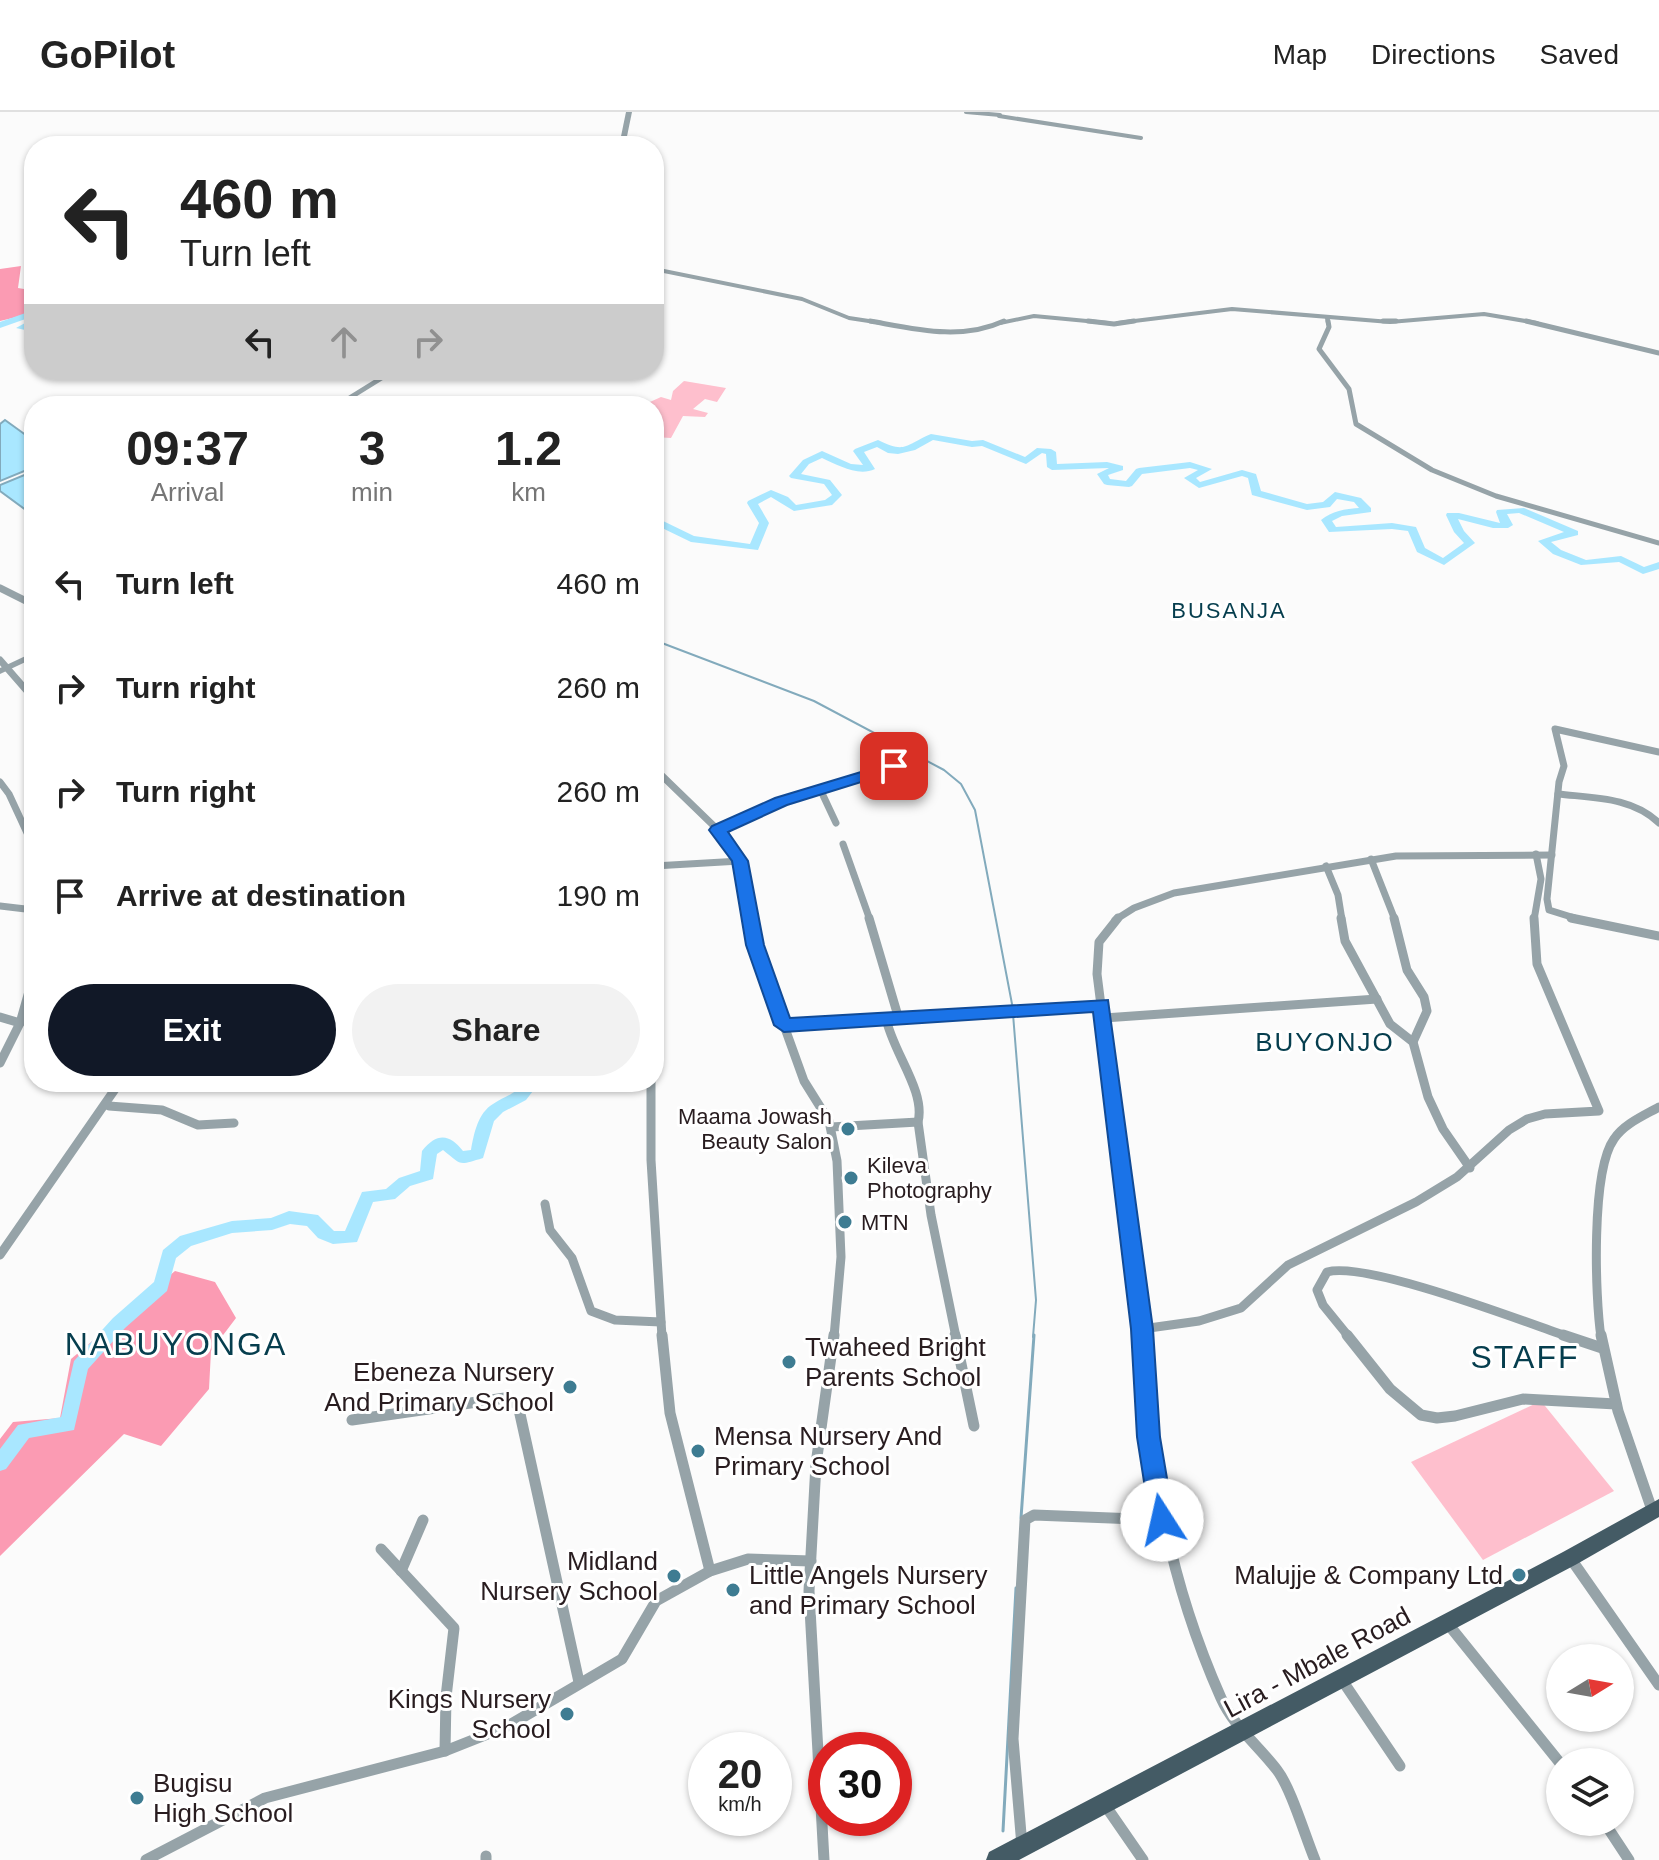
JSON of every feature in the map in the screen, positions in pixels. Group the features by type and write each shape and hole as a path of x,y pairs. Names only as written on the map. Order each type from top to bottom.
{"main road":[{"name":"Lira - Mbale Road","path":"997,1860 1570,1558 1656,1508"}],"street":[{"path":"624,136 629,112"},
{"path":"966,112 1141,138"},
{"path":"999,116 1006,112"},
{"path":"664,271 802,299 849,318 935,332 983,331 1010,319 1034,316 1114,324 1246,309 1404,322 1491,314 1568,329 1659,353"},
{"path":"1327,318 1329,327 1319,349 1349,389 1356,424 1432,470 1496,496 1659,543"},
{"path":"352,396 379,380"},
{"path":"0,588 24,600"},
{"path":"0,660 4,669 24,690"},
{"path":"4,669 24,660"},
{"path":"1659,752 1555,729 1564,766 1558,794 1547,899 1553,913 1659,936"},
{"path":"718,830 781,802 894,766"},
{"path":"664,778 718,830 740,861 755,945 804,1081 831,1127 837,1161 841,1257 838,1309 816,1464 809,1591 824,1860"},
{"path":"0,782 24,826"},
{"path":"821,791 836,823"},
{"path":"1558,794 1635,806 1651,814 1659,823"},
{"path":"843,844 884,961 898,1016"},
{"path":"1142,1329 1235,1311 1250,1302 1286,1266 1365,1228 1470,1168 1484,1158 1509,1130 1528,1119 1548,1114 1599,1111 1537,964 1533,938 1541,879 1536,854"},
{"path":"1315,1860 1279,1772 1241,1732 1222,1700 1183,1600 1162,1520 1149,1437 1142,1329 1097,974 1099,942 1106,929 1126,912 1174,893 1371,859 1416,855 1552,855"},
{"path":"1371,859 1394,916 1407,970 1424,997 1427,1011 1413,1042"},
{"path":"664,865 740,861"},
{"path":"1326,866 1338,895 1345,941 1390,1024 1413,1042 1428,1097 1443,1129 1470,1168"},
{"path":"0,906 24,909"},
{"path":"1104,1018 1377,999"},
{"path":"784,1025 1102,1005"},
{"path":"0,1063 24,1009"},
{"path":"0,1017 20,1023"},
{"path":"886,1018 889,1035 922,1107 918,1122 931,1215 974,1426"},
{"path":"0,1255 51,1189 115,1092"},
{"path":"652,1092 650,1145 670,1413 710,1571"},
{"path":"109,1106 162,1110 198,1125 234,1123"},
{"path":"1656,1508 1616,1404 1602,1348 1598,1237 1604,1158 1614,1135 1659,1107"},
{"path":"831,1127 918,1122"},
{"path":"545,1204 545,1221 550,1234 571,1256 591,1311 599,1317 618,1320 661,1322"},
{"path":"1602,1348 1402,1282 1341,1268 1327,1272 1317,1290 1323,1305 1381,1377 1421,1415 1437,1418 1455,1416 1523,1399 1616,1404"},
{"path":"352,1420 505,1398 518,1405 579,1682"},
{"path":"1022,1847 1013,1739 1025,1520 1034,1515 1051,1515 1162,1520"},
{"path":"401,1571 423,1520"},
{"path":"381,1549 454,1628 446,1697 445,1751"},
{"path":"1570,1558 1659,1685"},
{"path":"146,1860 265,1798 445,1751 508,1726 622,1659 656,1601 710,1571 748,1559 811,1561"},
{"path":"1448,1623 1548,1748"},
{"path":"1341,1679 1400,1766"},
{"path":"1104,1804 1143,1860"},
{"path":"1613,1836 1629,1860"}],"shaded area":[{"path":"21,266 18,288 24,289 24,315 0,321 0,269"},
{"path":"684,381 726,388 717,402 705,399 693,409 708,413 705,417 683,416 671,438 664,438 664,398 671,400 673,391"},
{"path":"175,1271 215,1282 236,1318 211,1351 209,1389 161,1446 124,1434 0,1556 0,1439 13,1422 60,1418 71,1359"},
{"path":"1541,1401 1614,1491 1483,1560 1411,1462"}],"water":[{"path":"5,420 24,434 24,471 0,481 0,424"},
{"path":"24,475 24,509 0,491 0,485"}],"waterway":[{"path":"0,325 24,317"},
{"path":"24,326 20,328 24,328"},
{"path":"664,525 691,539 754,548 764,523 752,503 771,493 794,508 828,503 837,495 827,482 794,476 806,462 822,454 849,467 870,469 858,451 878,443 891,451 905,450 931,437 983,443 1026,461 1040,450 1051,452 1052,467 1098,465 1120,468 1102,474 1107,482 1129,484 1139,471 1190,465 1207,469 1189,478 1199,485 1242,473 1253,476 1256,493 1307,507 1326,505 1335,495 1357,500 1367,510 1340,513 1326,520 1333,530 1392,526 1412,529 1421,550 1444,562 1470,543 1459,532 1451,515 1500,526 1508,525 1501,512 1520,510 1574,533 1543,541 1557,552 1585,563 1621,559 1643,571 1659,565"},
{"path":"664,644 814,701 944,770 961,784 975,810 1012,1004"},
{"path":"1013,1014 1036,1300 1033,1337"},
{"path":"0,1463 24,1431 68,1424 80,1366 119,1323 161,1286 169,1255 186,1241 232,1227 272,1224 289,1217 312,1220 324,1233 333,1237 351,1237 368,1196 389,1195 405,1182 427,1175 430,1151 440,1144 449,1144 460,1158 478,1154 489,1117 524,1092"},
{"path":"1021,1518 1034,1335"},
{"path":"1003,1831 1016,1588"}],"place":[{"name":"Maama Jowash Beauty Salon","path":"848,1129"},
{"name":"Kileva Photography","path":"851,1178"},
{"name":"MTN","path":"845,1222"},
{"name":"Twaheed Bright Parents School","path":"789,1362"},
{"name":"Ebeneza Nursery And Primary School","path":"570,1387"},
{"name":"Mensa Nursery And Primary School","path":"698,1451"},
{"name":"Malujje & Company Ltd","path":"1519,1575"},
{"name":"Midland Nursery School","path":"674,1576"},
{"name":"Little Angels Nursery and Primary School","path":"733,1590"},
{"name":"Kings Nursery School","path":"567,1714"},
{"name":"Bugisu High School","path":"137,1798"}],"district":[{"name":"BUSANJA","path":"1229,610"},
{"name":"BUYONJO","path":"1325,1042"},
{"name":"NABUYONGA","path":"176,1344"},
{"name":"STAFF","path":"1525,1357"}],"route":[{"path":"894,766 781,802 718,830 740,861 755,945 784,1025 1102,1005 1142,1329 1149,1437 1162,1520"}]}
